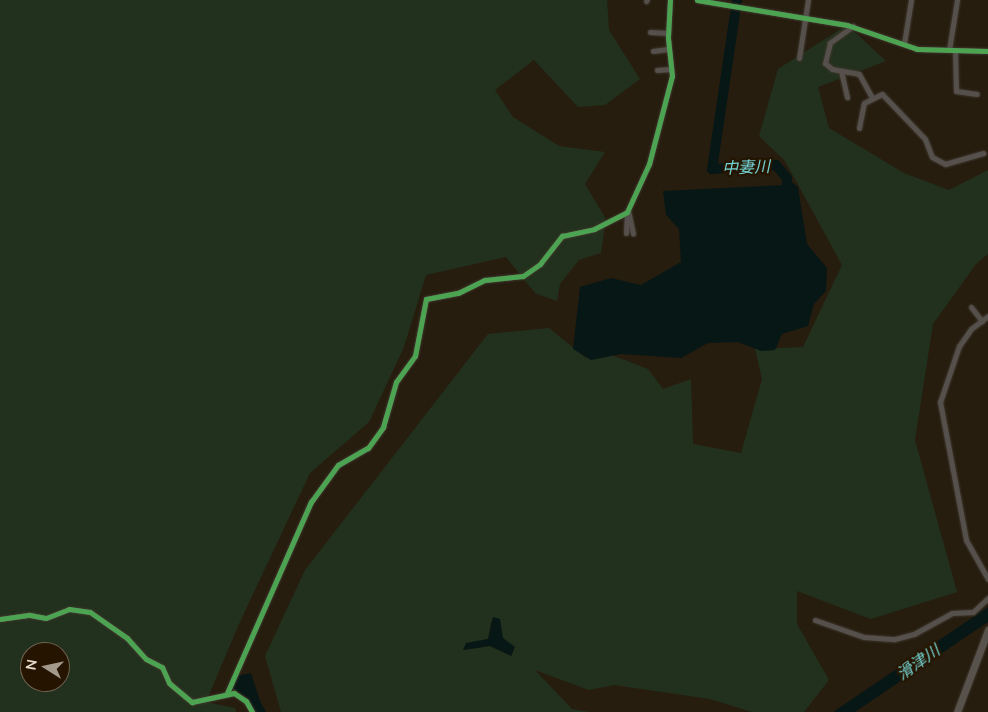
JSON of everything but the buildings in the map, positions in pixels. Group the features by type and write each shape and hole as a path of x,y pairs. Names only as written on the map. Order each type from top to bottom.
{"main road":[{"path":"957,712 988,630"}],"street":[{"path":"626,233 627,211 649,164 671,69 668,49 670,0"},
{"path":"697,0 853,26 904,44 928,50 988,51"},
{"path":"799,58 808,0"},
{"path":"904,44 911,0"},
{"path":"957,0 952,50 956,91 976,94"},
{"path":"853,26 830,43 824,55 828,67 859,74 872,96"},
{"path":"650,32 668,33"},
{"path":"653,51 668,49"},
{"path":"657,70 671,69"},
{"path":"841,70 847,97"},
{"path":"859,128 861,110 872,96 882,94 888,98 925,140 932,157 943,164 983,153"},
{"path":"627,211 634,233"},
{"path":"227,693 310,502 338,465 368,448 383,427 396,382 415,356 426,300 458,293 485,280 524,276 540,264 562,236 594,230 627,211"},
{"path":"971,307 982,321"},
{"path":"988,316 959,346 942,387 940,410 966,540 988,579"},
{"path":"814,620 864,637 895,639 914,634 952,613 973,612 988,598"},
{"path":"0,619 30,615 46,618 70,609 90,612 127,638 146,659 162,667 169,683 192,702 227,693 246,701 252,712"},
{"path":"980,651 988,646"}],"green space":[{"path":"0,0 607,0 609,30 640,79 605,105 578,107 534,60 495,90 513,117 559,146 605,152 585,184 606,219 601,253 579,260 560,284 557,301 535,293 506,257 426,275 404,347 369,422 310,473 239,624 206,702 235,708 236,712 0,712"},
{"path":"847,25 886,61 818,87 829,128 904,173 949,190 988,170 988,254 976,264 933,324 915,440 957,592 871,619 797,591 797,624 829,680 804,712 752,712 710,699 614,685 589,690 535,670 572,709 590,712 281,712 265,656 305,570 488,334 549,328 586,358 609,354 648,369 663,389 691,379 693,444 741,453 762,379 755,349 803,347 842,265 785,161 759,136 778,69","holes":["498,618 501,635 513,652 511,656 490,646 465,650 469,643 488,639 491,622"]}],"water":[{"path":"789,180 798,187 807,244 827,268 826,291 814,304 808,326 782,334 775,350 761,351 738,342 708,343 681,358 621,354 591,360 573,349 580,287 611,278 641,285 681,262 679,229 666,215 663,191 784,185"},
{"name":"滑津川","path":"988,607 988,622 855,712 833,712"},
{"path":"493,617 500,619 503,638 515,647 511,656 490,646 463,650 466,643 488,639"},
{"path":"251,673 260,701 266,712 255,712 247,698 233,688 236,676"}],"waterway":[{"name":"中妻川","path":"737,0 712,169 776,165 787,178 787,195"}],"cycle path":[{"path":"227,693 311,502 338,465 368,448 383,427 396,382 415,356 426,299 458,293 485,280 523,276 540,264 562,236 594,229 627,212 649,164 672,76 668,37 670,0"},
{"path":"697,0 847,25 917,49 988,51"},
{"path":"0,619 30,615 46,618 69,609 90,612 127,638 146,659 162,667 169,683 192,702 234,693 246,701 252,712"}]}
